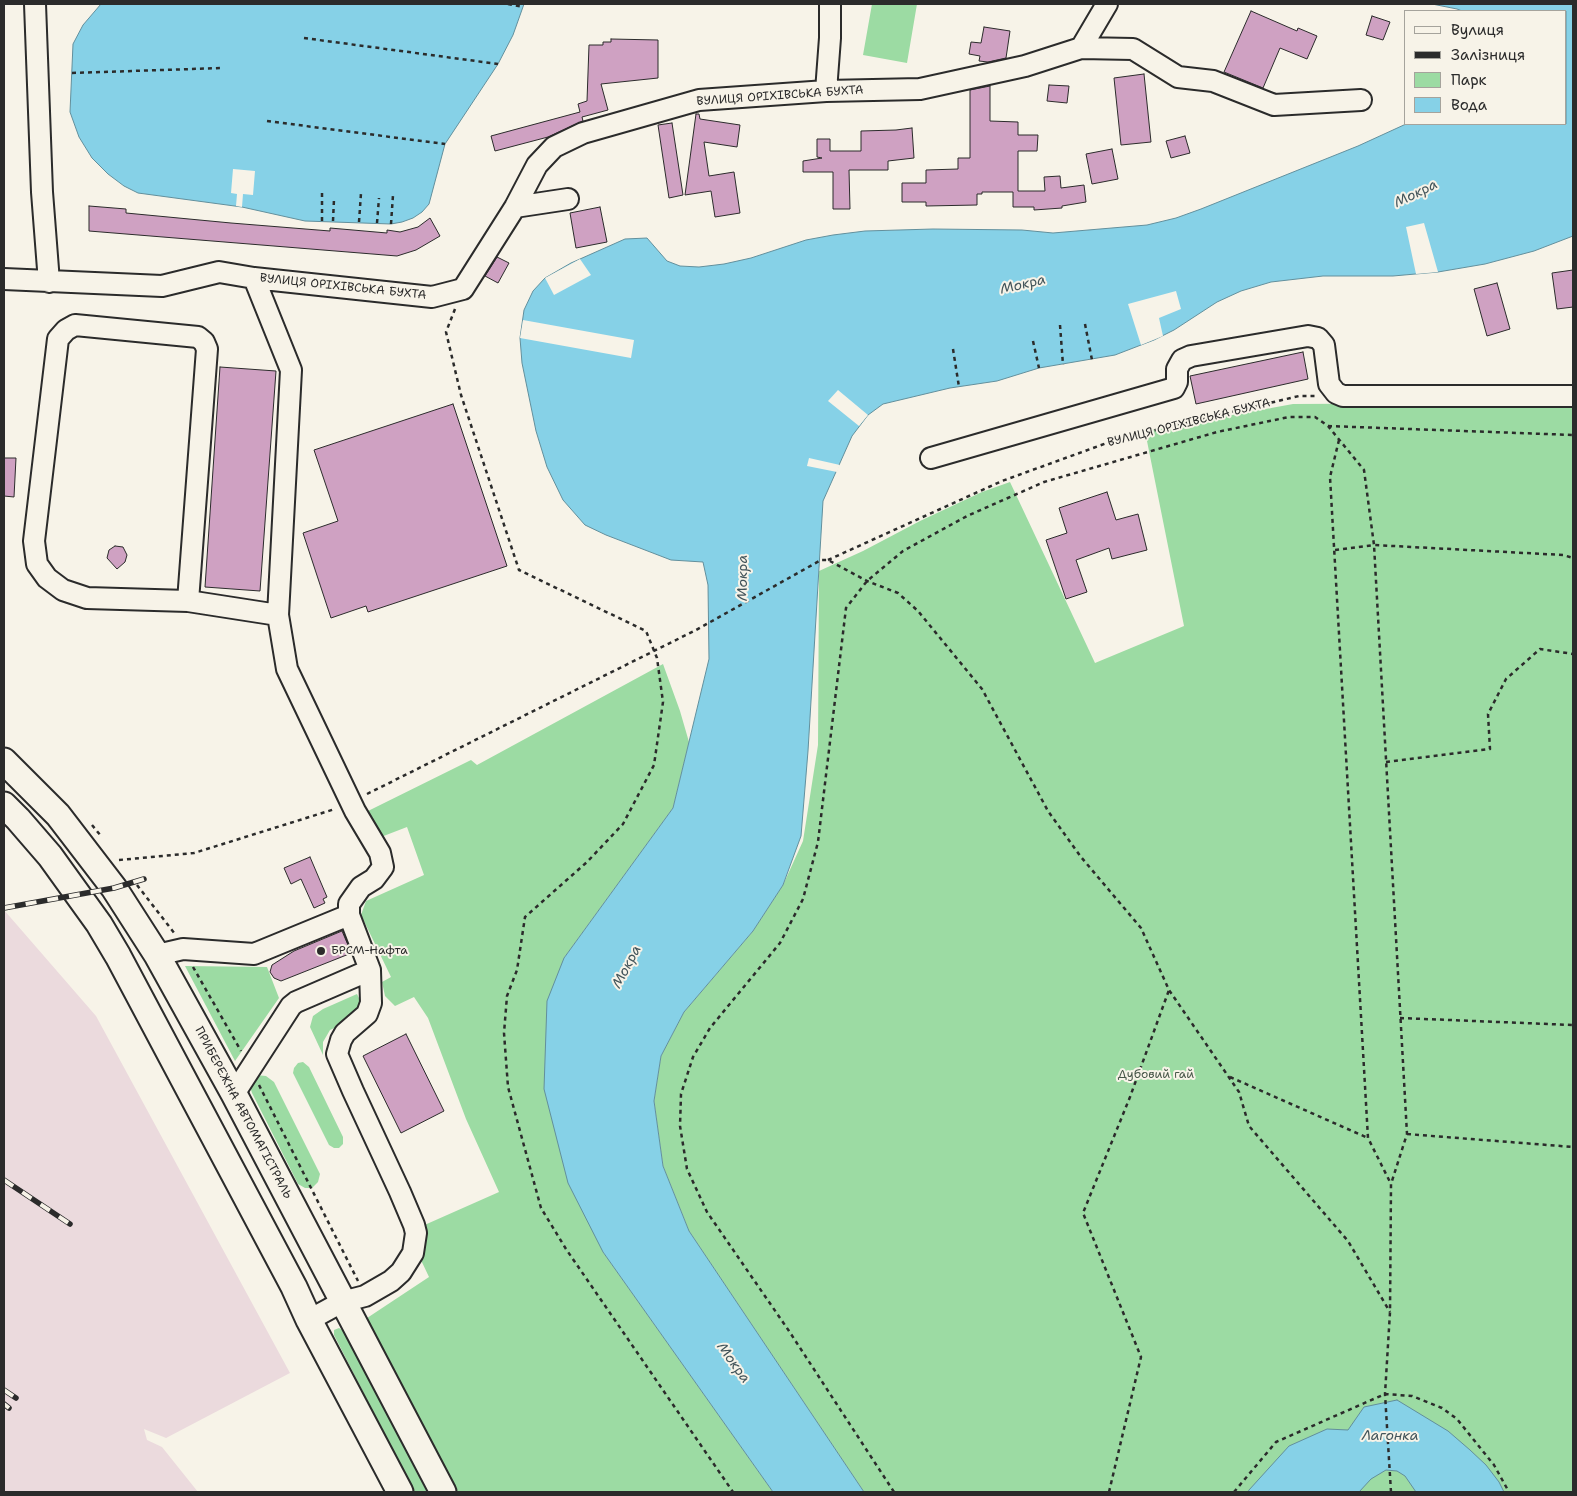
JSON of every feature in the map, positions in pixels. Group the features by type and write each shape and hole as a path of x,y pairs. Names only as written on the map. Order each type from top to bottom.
{"main road":[{"name":"ПРИБЕРЕЖНА АВТОМАГІСТРАЛЬ","path":"4,761 58,815 114,888 157,955 234,1094 443,1492"},
{"path":"4,805 50,856 99,924 118,956 294,1287 321,1344 400,1492"},
{"path":"294,1287 302,1293 311,1295 321,1289 326,1280 326,1269"},
{"path":"321,1344 326,1326 336,1320 348,1321 355,1326"}],"street":[{"path":"35,4 42,192 49,282"},
{"path":"826,91 830,38 830,4"},
{"path":"1081,48 1107,4"},
{"name":"ВУЛИЦЯ ОРІХІВСЬКА БУХТА","path":"4,279 162,286 219,272 254,278 432,297 463,289 515,207 537,165 554,147 583,134 699,100 826,91 920,89 1025,66 1081,48 1133,49 1178,77 1213,81 1274,105 1361,100"},
{"path":"515,207 568,199"},
{"path":"254,278 291,370 278,615 287,669 351,802 380,853 383,867 374,879 361,887 349,904 349,915 370,970 371,1003 367,1014 345,1033 337,1054 414,1224 415,1244 408,1262 401,1272 391,1281 365,1296 342,1302 309,1320"},
{"path":"188,601 208,349 198,337 75,325 66,330 58,339 34,541 36,564 47,578 63,590 87,598 188,601 278,615"},
{"path":"931,458 1174,388 1177,382 1177,369 1182,360 1191,356 1308,336 1318,338 1324,345 1329,384 1336,393 1343,396 1573,396"},
{"path":"157,955 183,949 254,954 349,915"},
{"path":"234,1094 290,1006 370,970"}],"path":[{"path":"508,4 522,7"},
{"path":"304,38 498,64"},
{"path":"72,73 222,68"},
{"path":"266,121 445,144"},
{"path":"322,193 322,221"},
{"path":"359,222 361,193"},
{"path":"391,224 393,195"},
{"path":"378,223 379,198"},
{"path":"333,222 334,199"},
{"path":"463,289 446,332 461,395 519,570 646,631 656,658 663,702 654,765 622,824 587,862 525,917 517,970 507,996 504,1033 508,1087 541,1208 566,1249 733,1492"},
{"path":"1085,324 1092,360"},
{"path":"1060,325 1063,365"},
{"path":"1033,341 1040,368"},
{"path":"954,349 959,388"},
{"name":"ВУЛИЦЯ ОРІХІВСЬКА БУХТА","path":"828,560 1002,481 1118,439 1298,396 1343,396"},
{"path":"894,1492 789,1330 707,1212 687,1169 680,1126 681,1094 693,1057 710,1028 780,943 803,899 818,842 846,608 867,581 904,551 967,516 1044,482 1217,432 1289,417 1315,417 1328,426 1364,470 1374,545 1407,1134 1391,1184 1390,1312 1385,1394 1391,1491"},
{"path":"1328,426 1573,435"},
{"path":"1339,440 1330,477 1368,1138 1391,1184"},
{"path":"1335,550 1374,545 1563,555 1573,558"},
{"path":"119,860 194,853 343,806 696,630 821,560 828,560 867,581 898,593 918,612 982,689 1048,811 1081,857 1141,928 1169,990 1239,1092 1249,1126 1348,1241 1390,1312"},
{"path":"1386,762 1490,749 1488,714 1506,680 1540,649 1573,654"},
{"path":"1109,1492 1141,1357 1083,1213 1130,1097 1169,990"},
{"path":"1400,1018 1573,1025"},
{"path":"1228,1076 1368,1138"},
{"path":"1407,1134 1573,1147"},
{"path":"1234,1492 1276,1442 1385,1394 1412,1396 1442,1408 1457,1419 1494,1465 1509,1492"}],"shaded area":[{"path":"4,910 96,1016 290,1373 166,1438 144,1429 147,1440 162,1447 198,1492 4,1492"}],"green space":[{"path":"872,4 917,4 907,63 863,55"},
{"name":"Дубовий гай","path":"1495,403 1573,406 1573,1492 864,1492 689,1231 663,1166 654,1101 661,1056 684,1012 753,931 783,885 803,841 818,745 819,571 982,492 1010,482 1095,663 1184,626 1145,431 1293,404"},
{"path":"663,664 689,742 673,808 564,958 603,1252 773,1492 441,1492 355,1326 429,1277 420,1258 420,1227 499,1192 466,1119 428,1018 414,997 395,1006 385,996 382,982 391,977 361,915 366,901 424,875 407,827 381,837 368,811 471,760 477,765"},
{"path":"185,966 267,967 279,998 235,1061"},
{"path":"357,994 360,1000 359,1009 345,1023 330,1030 323,1042 323,1055 310,1027 313,1016 323,1009"},
{"path":"303,1062 309,1067 343,1137 343,1144 339,1148 329,1145 293,1073 298,1063"},
{"path":"255,1075 266,1076 274,1082 320,1174 318,1182 312,1188 305,1188 298,1184 252,1093 249,1083"},
{"path":"339,1328 344,1331 427,1492 414,1492 334,1335 334,1330"}],"water":[{"path":"101,4 524,4 513,35 498,64 445,144 429,204 413,218 391,224 305,221 242,207 138,193 124,186 108,174 92,158 79,137 70,112 73,44 83,25"},
{"name":"Мокра","path":"1432,4 1573,4 1573,236 1534,251 1485,264 1438,272 1393,276 1323,276 1271,282 1241,291 1217,302 1174,330 1115,355 1039,368 997,381 950,388 883,404 868,415 852,436 823,501 801,836 783,885 753,931 684,1012 661,1056 654,1101 663,1166 689,1231 864,1492 773,1492 603,1252 568,1183 544,1089 547,1001 564,958 673,808 709,659 708,585 703,562 671,560 606,535 585,525 563,500 547,467 536,431 522,363 520,338 524,310 533,291 545,278 571,263 625,239 647,238 667,261 680,266 699,267 751,258 806,240 865,231 933,229 1022,230 1053,233 1147,225 1176,218 1201,209 1358,146 1404,125 1567,125 1567,10 1457,9"},
{"name":"Лагонка","path":"1397,1400 1448,1431 1486,1465 1504,1492 1416,1492 1405,1476 1397,1471 1386,1470 1371,1479 1359,1492 1248,1492 1289,1446 1327,1429 1348,1430 1364,1407"}],"pier":[{"path":"233,169 255,171 253,195 243,194 242,207 236,206 237,194 231,193"},
{"path":"1424,223 1438,272 1416,274 1406,227"},
{"path":"580,259 591,275 554,295 545,278"},
{"path":"1176,291 1181,309 1159,318 1163,336 1141,345 1128,304"},
{"path":"523,320 634,340 631,358 520,338"},
{"path":"838,390 868,415 859,426 828,401"},
{"path":"809,458 840,465 837,472 807,466"}],"building":[{"path":"1251,11 1297,31 1298,28 1317,36 1307,59 1280,48 1263,88 1224,72"},
{"path":"1372,16 1390,22 1383,40 1366,35"},
{"path":"984,27 1010,31 1006,58 988,62 979,61 980,56 969,54 971,42 981,43"},
{"path":"611,39 658,40 658,78 601,84 608,110 582,117 583,121 548,137 495,151 491,136 580,112 578,104 587,101 589,45 603,45 603,42 611,42"},
{"path":"1144,74 1151,142 1121,145 1114,78"},
{"path":"1049,85 1069,86 1067,103 1047,101"},
{"path":"990,86 990,121 1018,122 1018,135 1038,135 1037,151 1018,151 1018,191 1045,191 1044,177 1060,176 1061,188 1084,185 1086,202 1062,206 1062,208 1034,210 1034,207 1013,207 1013,192 982,192 982,194 977,194 977,205 926,206 926,202 902,202 902,183 926,183 926,170 958,169 958,158 970,158 970,90"},
{"path":"696,114 699,114 700,119 740,125 737,147 704,142 709,176 734,172 740,213 715,217 711,191 685,195"},
{"path":"672,123 683,195 669,198 658,125"},
{"path":"912,128 914,158 888,161 888,170 849,170 850,209 833,209 833,172 803,172 803,161 822,158 817,157 817,139 830,139 830,151 861,151 861,131"},
{"path":"1185,136 1190,153 1171,158 1166,141"},
{"path":"1112,149 1118,179 1092,184 1086,154"},
{"path":"89,206 126,209 126,213 330,231 330,228 387,233 387,230 400,232 418,227 430,218 440,236 416,250 397,256 89,231"},
{"path":"600,207 607,242 576,248 570,213"},
{"path":"497,257 509,263 498,283 485,276"},
{"path":"1573,270 1573,307 1557,309 1552,273"},
{"path":"1497,283 1510,329 1487,336 1474,289"},
{"path":"1303,352 1308,379 1196,404 1190,376"},
{"path":"220,367 276,371 260,591 205,587"},
{"path":"453,404 507,566 368,612 366,606 331,618 303,533 338,521 314,450"},
{"path":"4,458 16,458 14,497 4,496"},
{"path":"1107,492 1116,520 1138,514 1147,550 1112,559 1109,548 1076,560 1087,592 1066,599 1046,540 1067,533 1059,508"},
{"path":"115,546 123,547 127,555 125,562 117,569 107,558 109,550"},
{"path":"310,857 327,897 323,899 325,903 314,908 301,879 291,884 284,868"},
{"path":"342,931 351,952 349,954 281,981 274,978 270,972 272,965 294,951"},
{"path":"406,1034 444,1111 401,1133 363,1056"}],"railway":[{"path":"4,908 114,888 144,879"},
{"path":"4,1180 70,1224"},
{"path":"4,1390 16,1398"},
{"path":"4,1404 9,1408"}],"place":[{"name":"БРСМ-Нафта","path":"321,951"}]}
